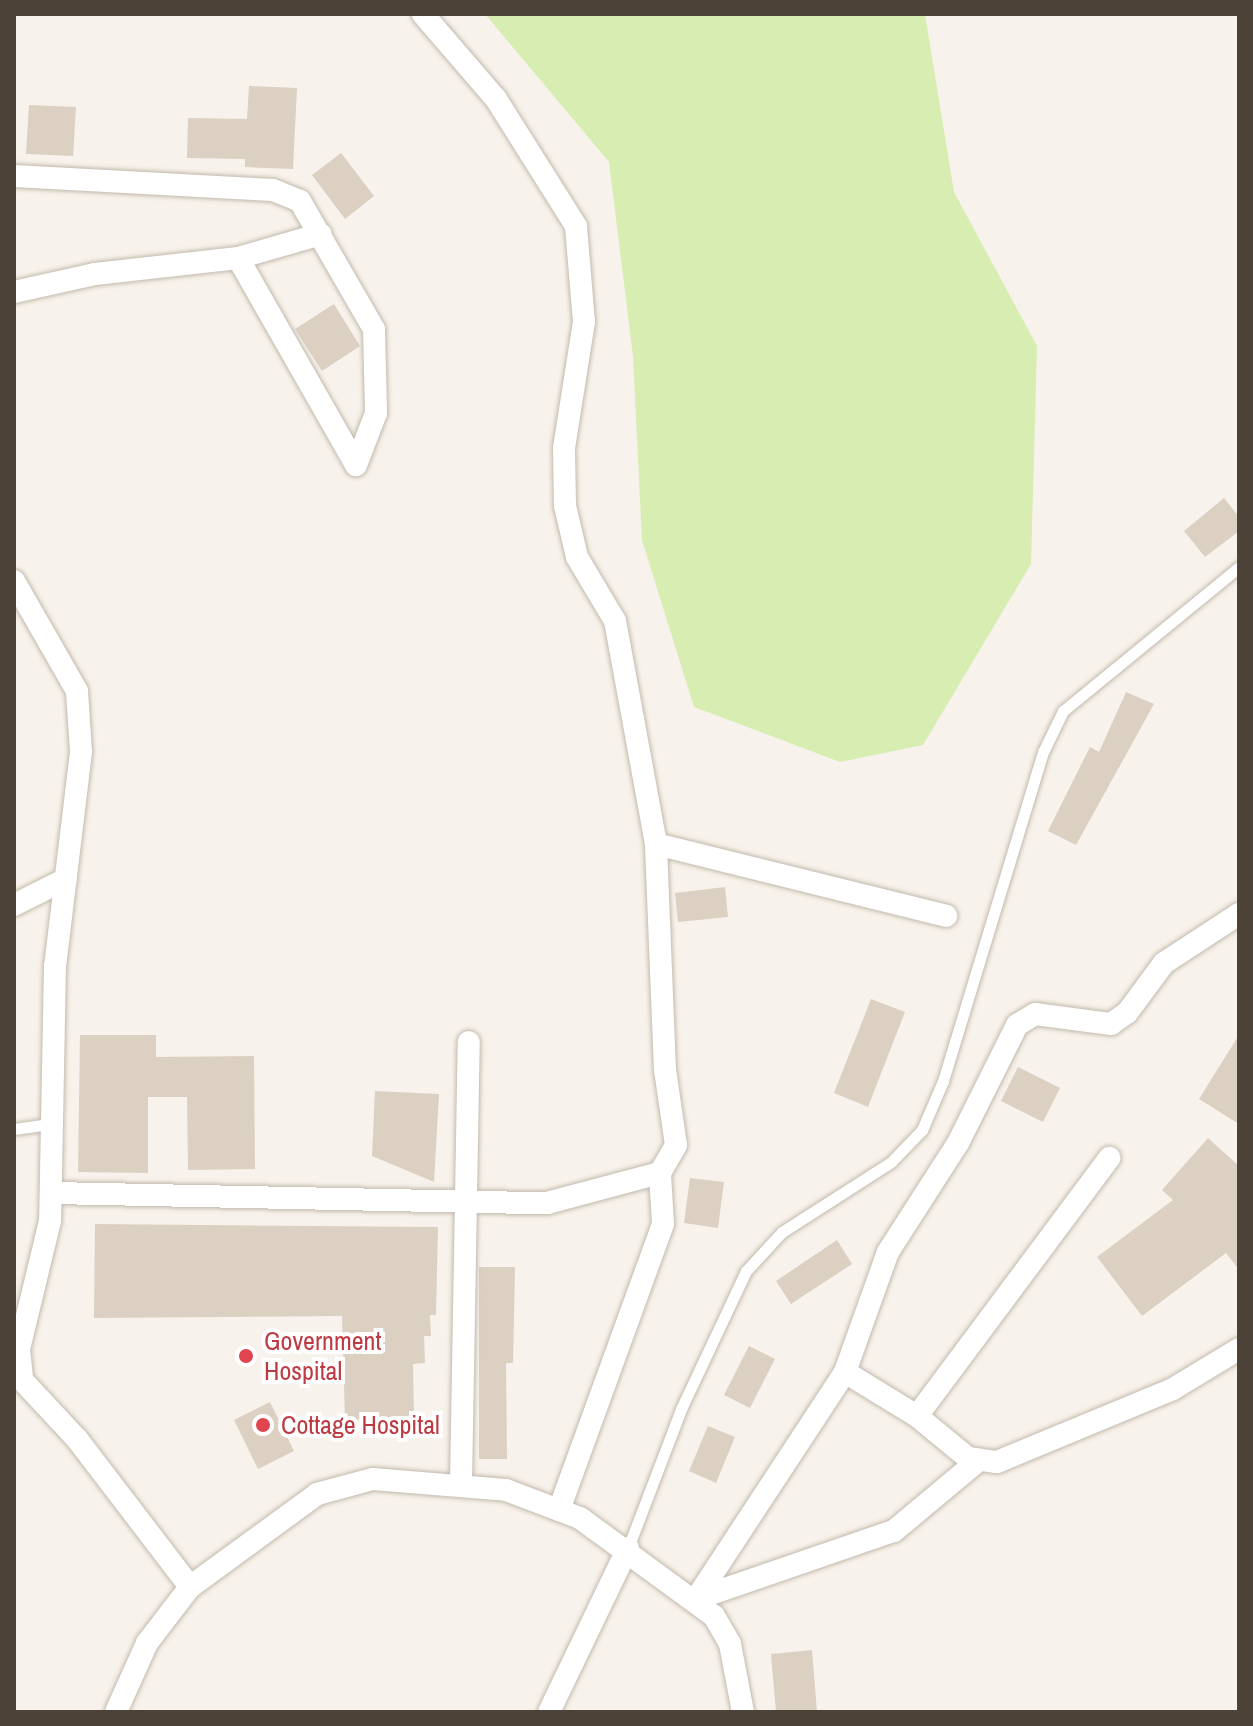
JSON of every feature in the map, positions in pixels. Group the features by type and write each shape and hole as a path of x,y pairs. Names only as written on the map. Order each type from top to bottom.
{"street":[{"path":"423,14 496,99 576,226 584,322 564,448 565,506 577,557 615,621 656,844 665,1070 676,1145 660,1173 663,1224 559,1510"},
{"path":"14,176 273,190 300,201 374,329 376,413 356,465 238,258"},
{"path":"14,292 95,274 238,258 321,234"},
{"path":"14,581 77,691 81,752 55,966 50,1124 53,1193 19,1349 18,1380 77,1439 190,1587"},
{"path":"656,844 946,916"},
{"path":"14,905 66,879"},
{"path":"696,1599 845,1372 888,1252 958,1143 1017,1025 1035,1014 1111,1024 1127,1013 1164,963 1239,914"},
{"path":"461,1484 469,1042"},
{"path":"917,1416 1109,1158"},
{"path":"53,1193 547,1203 660,1173"},
{"path":"696,1599 894,1531 979,1460 1013,1456 1173,1389 1239,1349"},
{"path":"845,1372 917,1416 979,1460"},
{"path":"116,1712 147,1643 190,1587 317,1494 373,1479 506,1490 559,1510 628,1548 696,1599 730,1644 743,1712"},
{"path":"549,1712 628,1548"}],"lane":[{"path":"628,1548 681,1409 746,1271 782,1232 891,1162 922,1130 943,1081 1043,752 1063,711 1239,567"},
{"path":"14,1129 50,1124"}],"green space":[{"path":"485,14 925,14 954,192 1037,346 1031,564 923,745 840,762 694,707 642,540 633,356 609,162"}],"building":[{"path":"249,86 297,88 293,169 245,167 245,159 187,158 188,118 247,119"},
{"path":"29,105 76,107 73,156 26,154"},
{"path":"341,153 374,196 345,219 312,175"},
{"path":"334,304 360,346 322,371 295,329"},
{"path":"1224,498 1239,517 1239,531 1205,557 1184,531"},
{"path":"1126,692 1154,704 1076,845 1048,831 1090,747 1099,752"},
{"path":"725,887 728,917 678,922 675,893"},
{"path":"871,999 905,1012 868,1107 834,1093"},
{"path":"80,1035 156,1035 156,1057 254,1056 255,1169 188,1170 187,1097 148,1097 148,1173 78,1172"},
{"path":"1239,1035 1239,1124 1199,1099"},
{"path":"1018,1067 1060,1088 1043,1122 1001,1101"},
{"path":"375,1091 439,1094 434,1182 372,1156"},
{"path":"1208,1138 1239,1166 1239,1270 1226,1253 1142,1316 1097,1257 1173,1200 1162,1190"},
{"path":"690,1178 724,1182 718,1228 684,1223"},
{"path":"95,1224 438,1227 436,1315 430,1315 431,1336 424,1336 425,1363 413,1364 414,1418 345,1420 342,1316 94,1318"},
{"path":"837,1240 852,1264 791,1304 776,1281"},
{"path":"479,1267 515,1267 513,1363 506,1363 507,1459 479,1459"},
{"path":"749,1346 775,1359 750,1408 724,1395"},
{"path":"270,1402 294,1451 258,1469 234,1420"},
{"path":"708,1426 735,1437 716,1483 689,1471"},
{"path":"812,1650 817,1712 776,1712 771,1654"}],"place":[{"name":"Government Hospital","path":"246,1356"},
{"name":"Cottage Hospital","path":"263,1425"}]}
